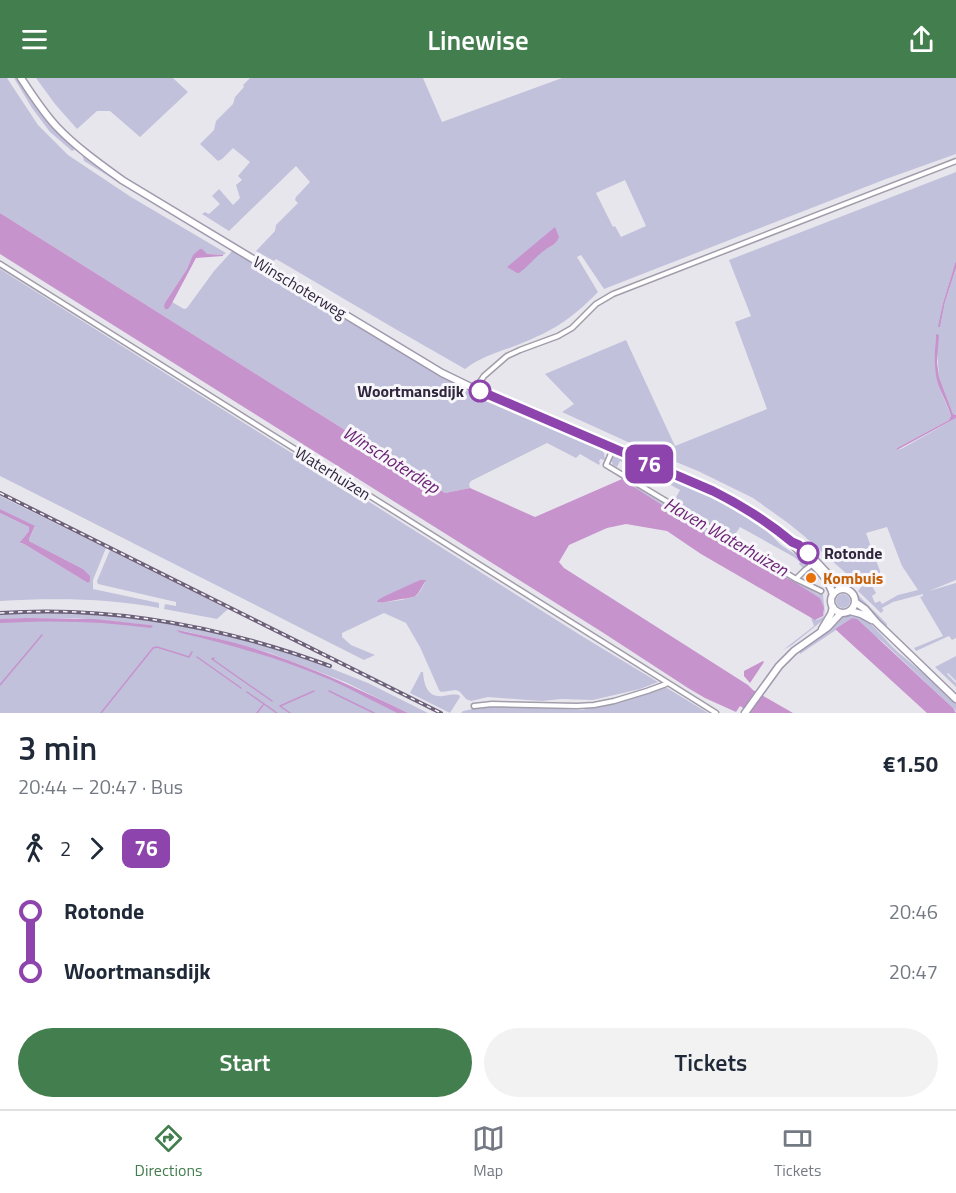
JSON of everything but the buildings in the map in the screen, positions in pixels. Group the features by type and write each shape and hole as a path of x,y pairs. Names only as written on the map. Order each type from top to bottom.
{"main road":[{"name":"Winschoterweg","path":"21,78 40,107 57,127 122,180 442,373 738,504 799,545 842,590"},
{"name":"Winschoterweg","path":"792,542 826,580 833,595"},
{"path":"841,613 833,607 831,601 836,592 846,590 852,593 855,602 865,609 956,699"},
{"path":"850,611 855,602"},
{"path":"822,630 833,607"},
{"path":"746,712 783,661 828,627 841,613 850,611 876,622"}],"street":[{"path":"475,389 484,376 507,356 558,336 572,328 596,304 613,294 956,161"},
{"name":"Waterhuizen","path":"0,264 716,713"},
{"path":"612,449 606,465 731,541 821,591"},
{"path":"796,579 813,564"},
{"path":"474,706 492,704 594,705 647,691 666,683"}],"shaded area":[{"path":"0,78 7,78 38,125 68,155 131,197 226,253 223,255 206,254 191,260 166,301 171,305 172,302 184,309 187,308 214,271 233,250 465,390 532,415 599,447 604,453 605,460 600,459 599,465 580,454 576,458 547,443 471,481 470,488 445,493 0,213"},
{"path":"14,78 17,78 75,147 74,150 72,151 50,132"},
{"path":"36,78 173,78 188,92 140,137 110,111 97,111 77,129"},
{"path":"250,78 423,78 442,122 562,78 956,78 956,154 604,289 581,255 577,257 598,292 588,302 548,331 487,356 465,369 276,259 274,261 256,251 275,231 276,225 298,203 295,200 296,197 310,182 296,166 229,231 202,214 205,212 209,214 220,204 212,196 219,189 233,205 240,198 236,185 242,180 238,176 250,162 233,148 218,161 200,144 214,130 216,121 233,104 235,97 244,87 243,85","holes":["625,180 646,226 621,237 615,226 613,227 596,193"]},
{"path":"82,153 136,193 84,161"},
{"path":"956,172 956,260 943,303 940,327 956,268 956,415 953,414 939,377 936,334 937,379 951,416 949,420 897,448 898,450 903,448 956,418 956,580 929,591 956,583 956,638 952,640 949,636 916,651 914,648 943,636 920,597 923,594 893,602 882,608 884,610 881,613 858,591 862,586 872,586 876,593 872,596 875,603 880,601 882,604 898,595 918,590 902,566 887,527 866,533 880,574 875,576 876,581 873,583 853,587 849,576 788,523 753,498 698,471 562,412 574,404 545,374 626,340 675,446 767,409 735,322 751,316 729,260"},
{"path":"0,269 658,682 640,689 593,700 542,701 488,697 471,701 456,690 441,692 406,623 384,613 342,633 342,637 351,645 375,655 364,660 0,476","holes":["420,580 425,582 417,595 377,602"]},
{"path":"618,456 716,496 758,522 781,545 807,562 808,565 803,568 794,557 740,527 732,539 673,503 680,490 641,469 620,461 617,467 613,465 611,460"},
{"path":"609,468 818,594 823,593 825,611 822,621 783,650 814,626 811,618 817,620 823,617 820,598 704,532 608,470"},
{"path":"0,496 106,548 93,580 93,589 159,603 159,608 120,602 80,600 0,601 0,513 29,527 21,544 88,583 90,578 83,569 29,541 35,527 0,509"},
{"path":"110,550 228,609 217,619 164,609 165,604 176,606 176,602 98,584 97,581"},
{"path":"856,593 887,624 887,626 859,602"},
{"path":"840,594 846,594 850,601 846,608 840,608 836,604 836,598"},
{"path":"852,613 872,625 899,653 956,702 956,711 884,643 852,618 800,654 802,648 839,618"},
{"path":"0,614 120,616 214,632 320,664 368,683 428,713 408,713 345,682 270,653 179,630 245,647 327,676 402,713 0,713 0,621 51,620 150,625 76,618 0,619"},
{"path":"956,656 956,681 947,674 956,683 956,687 935,667"},
{"path":"423,672 427,689 433,695 459,695 450,713 410,693"},
{"path":"667,688 708,713 461,713 488,706 582,710"}],"water":[{"name":"Winschoterdiep","path":"0,213 445,493 470,488 535,517 622,479 704,532 820,598 824,608 823,616 815,620 701,554 667,531 626,524 607,528 569,545 559,562 564,568 753,690 793,713 751,713 740,706 736,712 688,688 0,254"},
{"path":"555,227 559,237 556,242 523,270 517,273 507,267"},
{"path":"202,249 207,254 223,256 196,258 171,305 165,309 166,301 187,269 193,255"},
{"path":"956,260 956,268 940,327 938,327 943,303"},
{"path":"936,334 939,335 937,362 939,377 956,418 897,450 949,420 951,416 936,378"},
{"path":"0,509 35,526 29,541 83,569 90,576 90,581 88,583 20,543 29,531 29,527 0,513"},
{"path":"420,580 426,580 415,596 377,602 385,596"},
{"path":"852,618 857,619 956,713 927,713 835,629"},
{"path":"0,619 94,619 153,626 151,628 76,622 0,623"},
{"path":"176,630 236,643 289,660 408,713 397,713 331,680 294,665"},
{"path":"763,661 750,683 744,676 744,671"}],"waterway":[{"path":"0,685 42,635"},
{"path":"101,713 153,648 157,647 189,657 192,652"},
{"path":"197,657 241,688"},
{"path":"214,658 212,659 272,701"},
{"path":"290,713 280,706 314,691"},
{"path":"329,691 374,713"},
{"path":"247,692 277,713"},
{"path":"257,713 263,705"}],"railway":[{"path":"0,493 441,713"},
{"path":"0,613 84,612 168,622 250,640 330,666"}],"bus line":[{"name":"76","path":"480,391 713,491 758,517 808,553"}],"place":[{"name":"Woortmansdijk","path":"480,391"},
{"name":"Rotonde","path":"808,553"},
{"name":"Kombuis","path":"811,578"}],"water label":[{"name":"Haven Waterhuizen","path":"726,537"}]}
